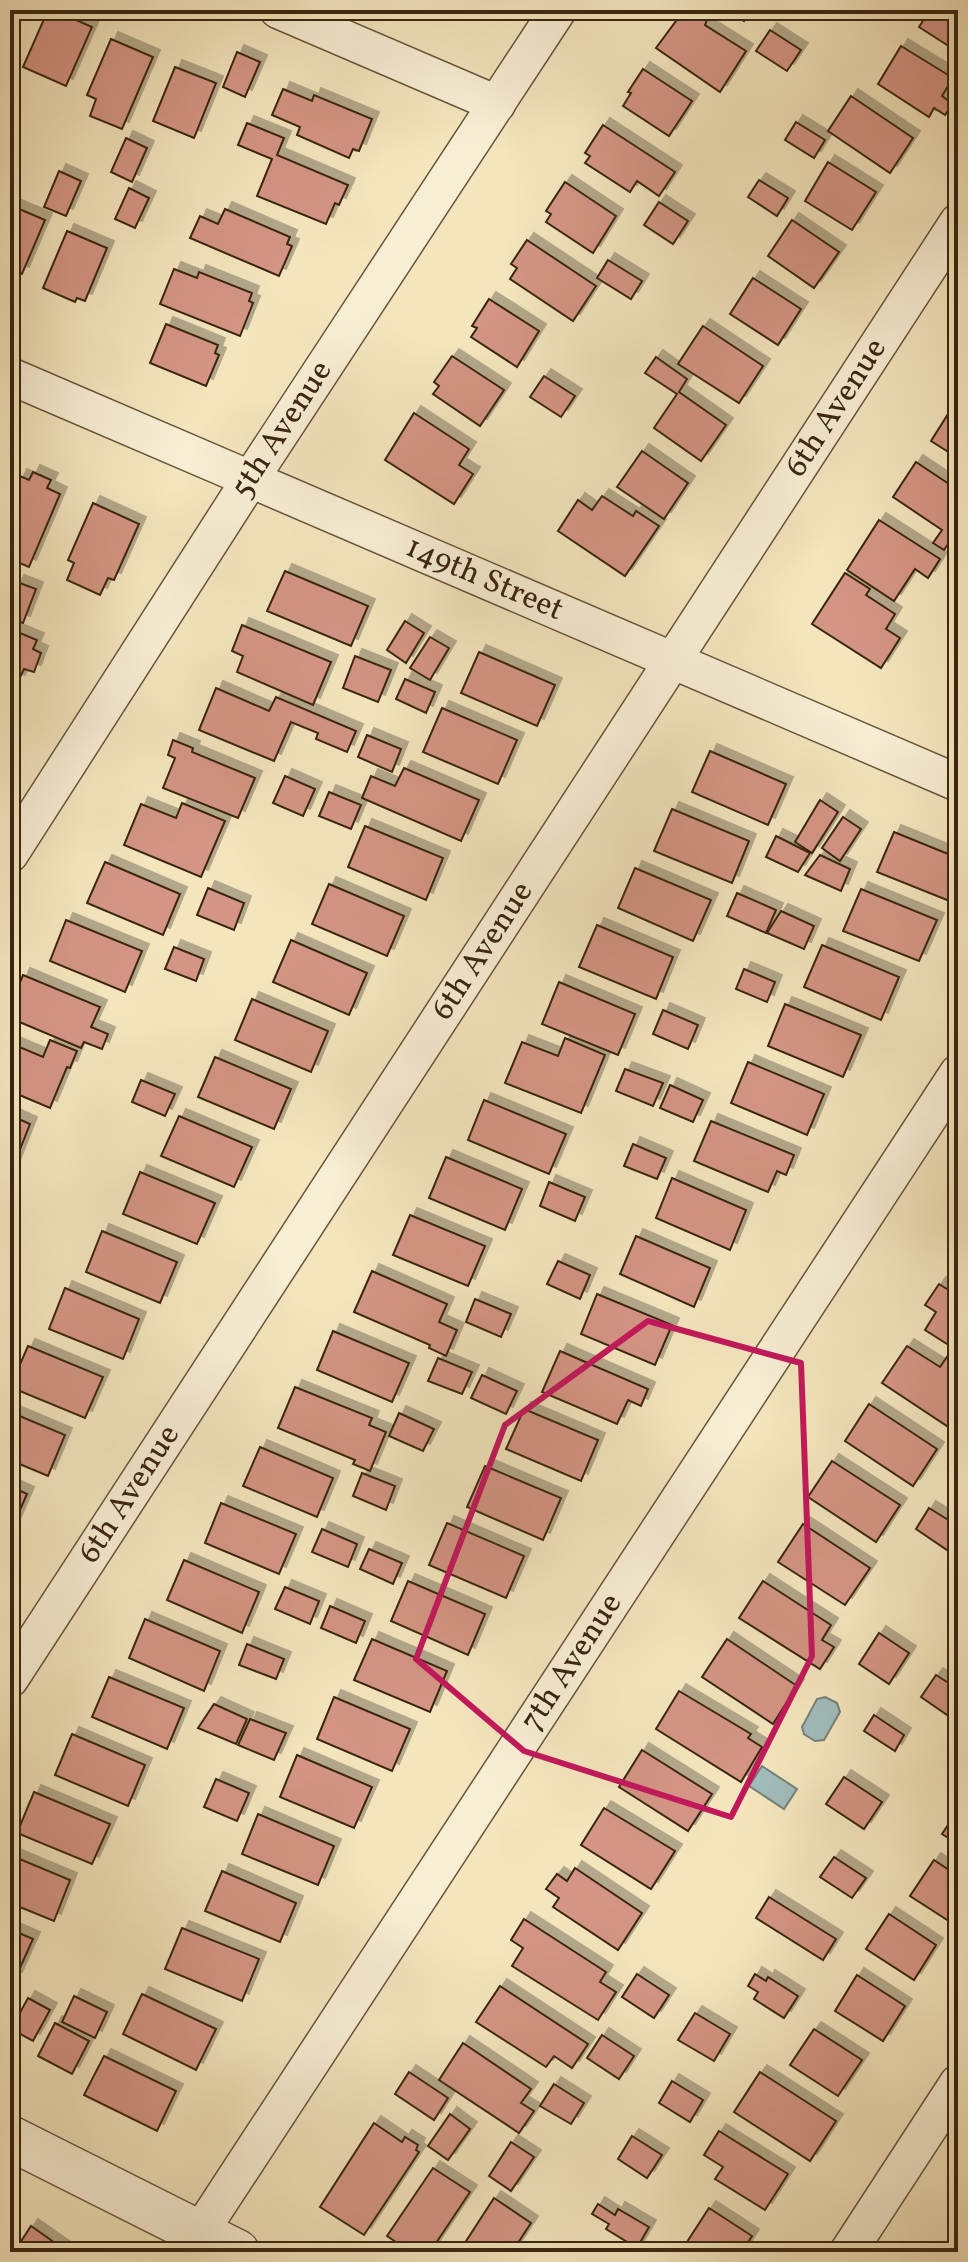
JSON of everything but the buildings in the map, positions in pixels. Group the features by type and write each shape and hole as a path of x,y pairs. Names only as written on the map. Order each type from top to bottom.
{"street":[{"path":"278,10 497,104"},
{"name":"5th Avenue","path":"10,854 251,478 558,10"},
{"name":"6th Avenue","path":"10,1679 958,222"},
{"name":"149th Street","path":"10,376 958,783"},
{"name":"7th Avenue","path":"208,2245 958,1073"},
{"path":"848,2252 958,2083"},
{"path":"10,2138 208,2245"}],"highlighted area":[{"path":"648,1321 801,1363 812,1656 731,1817 524,1751 416,1659 505,1425"}],"water":[{"path":"825,1697 837,1703 840,1712 824,1740 815,1741 804,1734 802,1727 817,1699"},
{"path":"762,1766 797,1789 784,1809 749,1786"}]}
